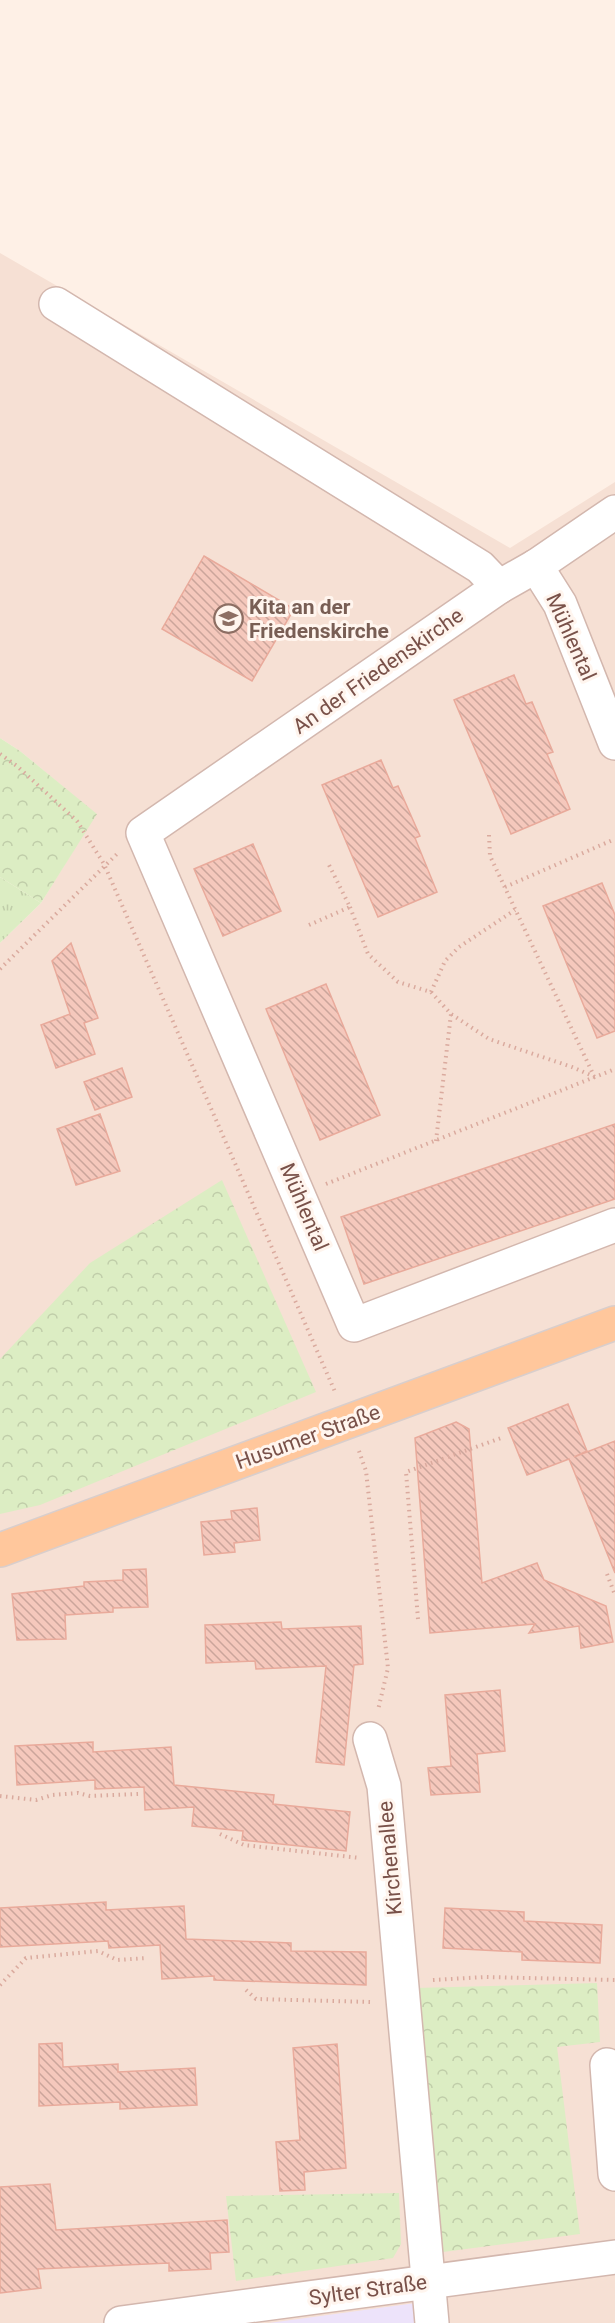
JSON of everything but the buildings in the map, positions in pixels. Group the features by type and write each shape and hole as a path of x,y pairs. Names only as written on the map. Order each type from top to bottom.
{"main road":[{"name":"Husumer Straße","path":"0,1550 353,1436 615,1323"}],"street":[{"path":"56,304 480,567 500,587"},
{"name":"An der Friedenskirche","path":"143,833 500,587 536,566 615,512"},
{"name":"Mühlental","path":"536,566 560,604 615,743"},
{"name":"Mühlental","path":"143,833 354,1325 615,1225"},
{"name":"Kirchenallee","path":"370,1739 384,1786 432,2323"},
{"path":"607,2065 615,2174"},
{"name":"Sylter Straße","path":"120,2323 615,2257"}],"path":[{"path":"0,754 17,766 77,821 104,864 353,1436 366,1471 388,1668 370,1739"},
{"path":"489,835 490,856 595,1077"},
{"path":"505,887 615,839"},
{"path":"0,969 104,864"},
{"path":"329,865 350,907 368,954 398,982 431,993 451,1014 489,1039 572,1066 595,1077"},
{"path":"309,925 350,907"},
{"path":"431,993 445,961 459,946 515,910"},
{"path":"436,1141 451,1014"},
{"path":"299,1195 615,1069"},
{"path":"418,1619 406,1472 501,1438"},
{"path":"607,1574 615,1595"},
{"path":"0,1796 36,1800 52,1795 78,1793 90,1796 139,1794"},
{"path":"220,1834 243,1845 390,1861"},
{"path":"0,1985 26,1958 98,1952 117,1959 147,1958"},
{"path":"246,1990 256,1999 402,1992 485,1977 615,1980"}],"shaded area":[{"path":"0,253 510,548 615,482 615,2323 0,2323 0,943 41,903 96,814 20,751 0,738"},
{"path":"445,2299 447,2323 269,2323"}],"green space":[{"path":"0,738 20,751 97,814 41,903 0,877"},
{"path":"0,877 41,903 0,943"},
{"path":"222,1180 316,1392 40,1505 0,1514 0,1359 90,1263"},
{"path":"597,1983 600,2042 557,2047 580,2234 443,2252 415,1988"},
{"path":"399,2193 401,2244 393,2258 236,2281 226,2196"}],"place":[{"name":"Kita an der Friedenskirche","path":"228,619"}]}
